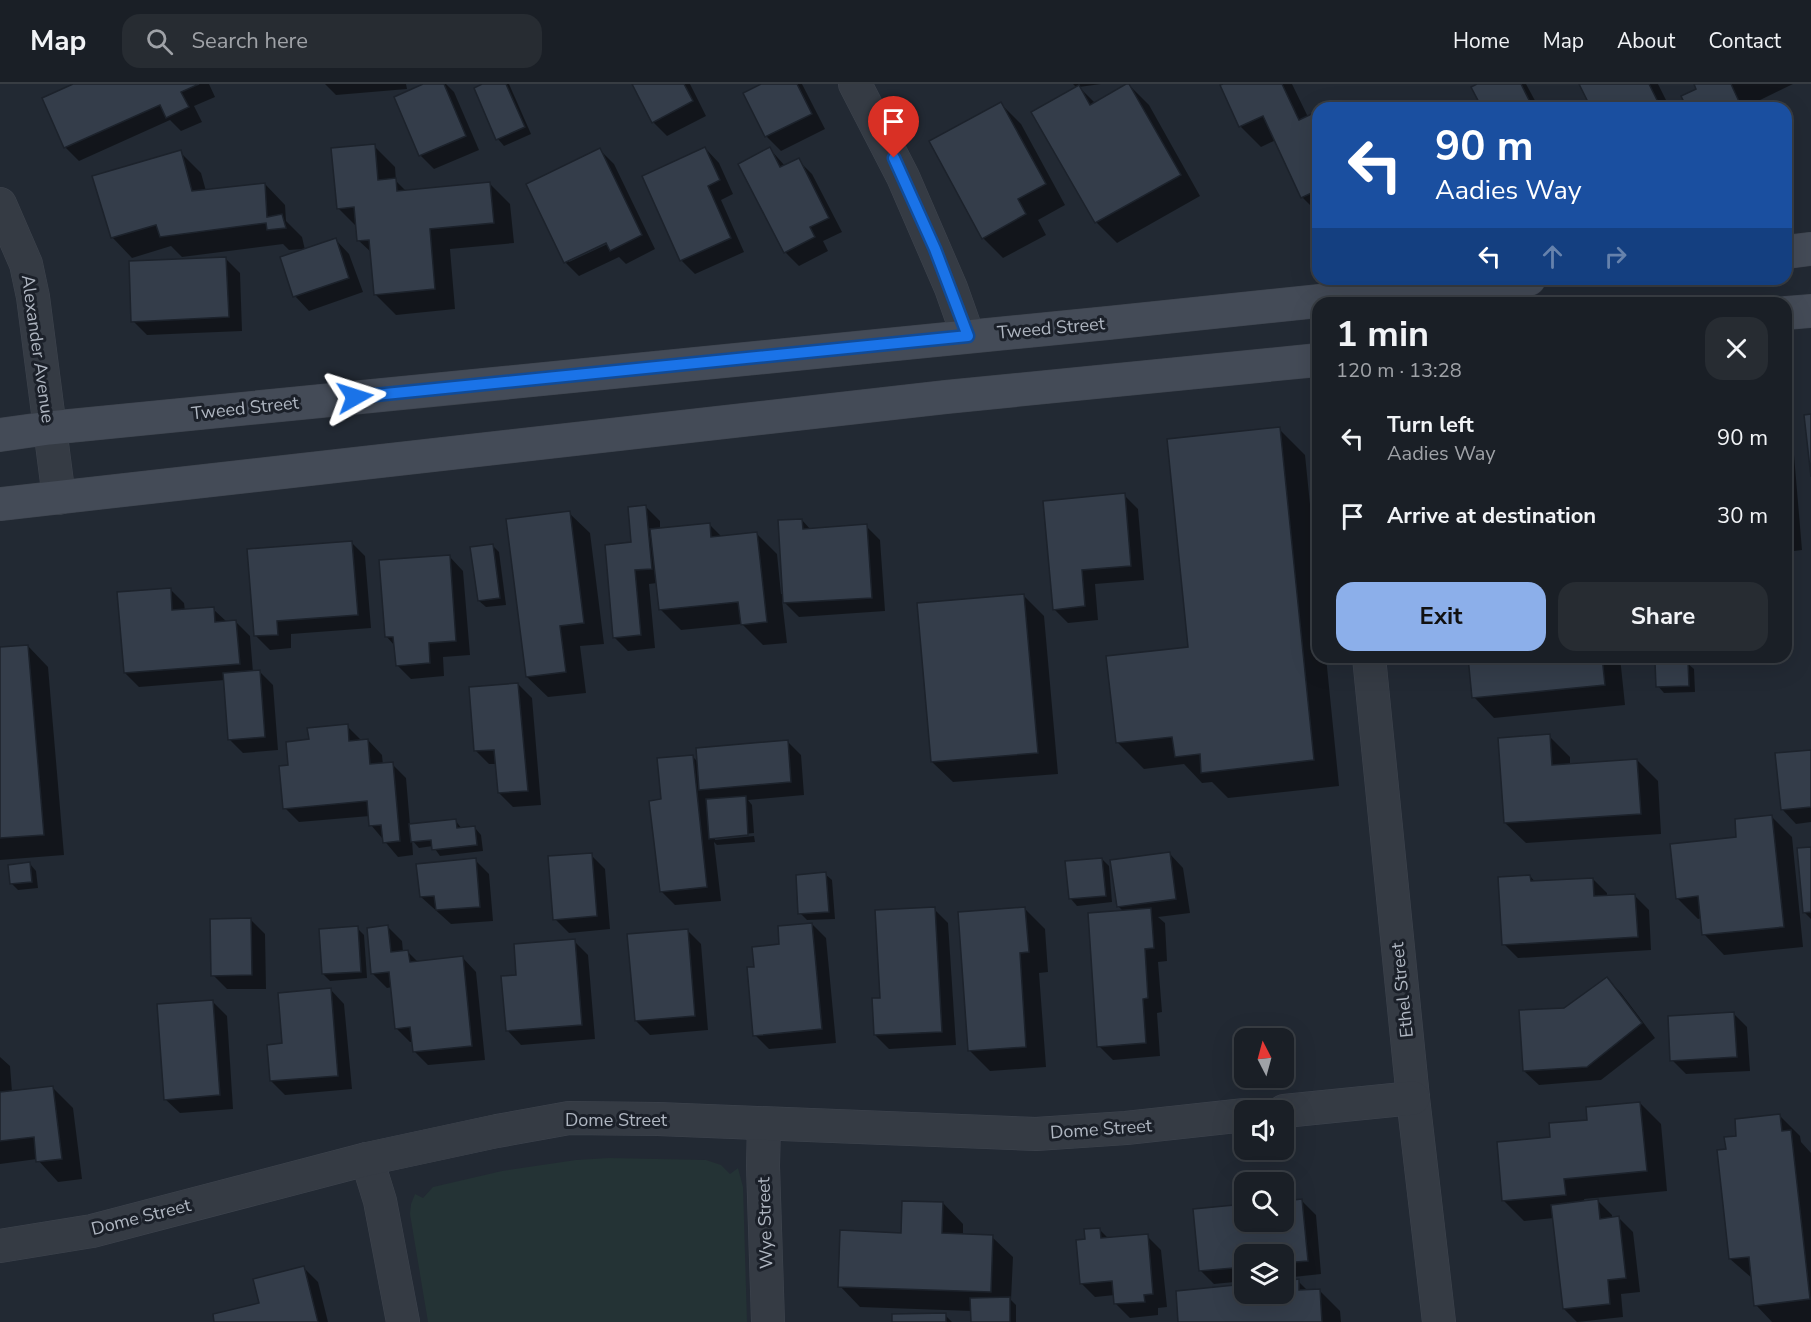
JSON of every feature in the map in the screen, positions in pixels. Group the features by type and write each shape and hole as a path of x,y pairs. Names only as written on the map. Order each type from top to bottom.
{"main road":[{"path":"1792,251 1811,249"},
{"name":"Tweed Street","path":"1368,297 1475,285"},
{"name":"Tweed Street","path":"0,435 49,428 1312,303"},
{"path":"1792,313 1811,311"},
{"path":"0,504 946,397 1312,361"}],"street":[{"path":"855,84 903,177 951,288 968,336"},
{"name":"Alexander Avenue","path":"0,204 26,264 33,297 59,498"},
{"name":"Ethel Street","path":"1371,663 1413,1098 1439,1322"},
{"path":"1294,1110 1413,1098"},
{"name":"Dome Street","path":"0,1246 92,1231 367,1159 568,1118 658,1119 1036,1134 1126,1128 1234,1116"},
{"name":"Wye Street","path":"764,1124 763,1166 768,1322"},
{"path":"367,1159 380,1201 403,1322"}],"shaded area":[{"path":"609,1158 706,1160 721,1165 730,1174 738,1168 743,1187 747,1322 428,1322 410,1214 415,1194 423,1198 433,1187 502,1171 576,1160"}],"building":[{"path":"73,84 199,84 181,92 189,107 166,118 160,105 64,148 42,98"},
{"path":"423,84 444,84 466,136 419,156 394,97"},
{"path":"482,84 506,84 525,127 496,140 474,88"},
{"path":"632,84 684,84 693,101 652,123"},
{"path":"761,84 797,84 812,114 765,137 743,93"},
{"path":"1129,84 1181,175 1095,223 1031,112 1079,85 1090,105"},
{"path":"1282,84 1299,120 1312,114 1312,193 1301,198 1263,116 1239,127 1220,85"},
{"path":"1477,84 1521,84 1530,102 1479,102 1471,87"},
{"path":"1579,84 1649,84 1658,102 1588,102"},
{"path":"1694,84 1731,84 1739,102 1684,102 1681,96 1696,89"},
{"path":"1001,102 1046,184 1018,199 1026,214 982,239 929,141"},
{"path":"375,144 378,180 396,178 397,191 490,182 494,223 430,229 435,289 374,295 369,240 357,241 354,207 337,209 331,148"},
{"path":"705,147 720,180 708,186 731,238 680,261 642,176"},
{"path":"770,147 780,167 799,158 829,218 810,227 815,237 784,253 738,164"},
{"path":"600,148 642,235 610,251 606,243 564,263 526,184"},
{"path":"181,150 192,191 265,183 267,217 282,214 286,228 267,230 266,223 160,237 156,225 111,238 92,176"},
{"path":"336,238 349,278 293,297 280,257"},
{"path":"226,257 229,317 131,322 129,261"},
{"path":"1811,414 1811,477 1804,415"},
{"path":"1280,427 1314,760 1201,773 1200,754 1175,757 1172,737 1116,743 1106,656 1188,647 1167,439"},
{"path":"1125,493 1131,566 1082,570 1085,606 1053,610 1043,501"},
{"path":"646,505 652,569 635,570 641,635 613,638 605,545 631,542 628,507"},
{"path":"570,511 584,623 560,626 566,672 526,677 506,519"},
{"path":"802,519 803,529 867,524 872,598 783,603 778,520"},
{"path":"710,523 711,537 757,532 767,622 741,625 738,602 659,610 650,529"},
{"path":"352,541 358,615 277,621 278,635 254,636 247,549"},
{"path":"493,544 500,598 478,601 470,547"},
{"path":"450,555 456,641 429,643 430,663 396,666 393,637 385,637 379,560"},
{"path":"171,588 172,610 214,607 215,622 236,620 240,664 124,673 117,592"},
{"path":"1024,594 1038,753 931,762 917,603"},
{"path":"28,645 44,835 0,838 0,647"},
{"path":"1469,663 1603,663 1605,685 1472,698"},
{"path":"1655,663 1688,663 1689,686 1656,687"},
{"path":"260,670 265,737 228,740 223,673"},
{"path":"518,683 528,791 498,793 494,750 474,751 469,687"},
{"path":"348,724 349,741 368,739 370,764 393,762 400,841 383,843 381,825 369,826 367,801 283,809 279,766 288,765 286,742 309,739 307,728"},
{"path":"1550,734 1552,765 1637,759 1641,814 1504,823 1498,738"},
{"path":"788,740 791,782 699,790 696,748"},
{"path":"1811,750 1811,807 1781,810 1775,753"},
{"path":"693,755 707,887 660,892 649,801 661,799 657,758"},
{"path":"746,796 748,835 709,839 706,799"},
{"path":"1772,815 1784,927 1702,935 1698,896 1676,899 1670,844 1736,837 1735,819"},
{"path":"456,819 457,828 475,826 477,845 432,850 431,840 411,842 409,824"},
{"path":"1811,847 1811,912 1803,913 1797,848"},
{"path":"1170,852 1176,899 1117,907 1110,860"},
{"path":"592,853 597,916 553,920 548,856"},
{"path":"476,858 480,907 436,910 434,896 420,897 416,864"},
{"path":"1102,858 1106,896 1069,899 1065,861"},
{"path":"30,862 32,882 10,884 8,865"},
{"path":"826,872 829,912 798,914 796,875"},
{"path":"1530,875 1531,881 1593,878 1594,896 1635,894 1638,937 1502,945 1498,877"},
{"path":"935,907 942,1032 874,1035 872,998 880,998 875,910"},
{"path":"1025,907 1029,952 1020,953 1026,1047 968,1051 958,912"},
{"path":"1151,908 1154,948 1145,949 1148,998 1143,999 1146,1043 1097,1047 1088,913"},
{"path":"251,918 252,975 211,976 210,919"},
{"path":"812,923 822,1029 753,1036 747,967 754,967 752,947 779,944 778,926"},
{"path":"388,925 391,952 408,950 410,962 463,956 472,1046 413,1052 410,1027 395,1029 389,972 371,974 367,928"},
{"path":"358,926 361,972 322,974 319,929"},
{"path":"688,929 695,1016 635,1021 627,934"},
{"path":"575,939 582,1025 506,1031 501,976 516,975 514,944"},
{"path":"1607,977 1642,1023 1587,1067 1523,1071 1519,1010 1564,1008"},
{"path":"331,988 338,1076 270,1081 267,1045 282,1043 278,993"},
{"path":"213,1000 220,1095 164,1100 157,1004"},
{"path":"1734,1012 1737,1057 1670,1061 1668,1016"},
{"path":"53,1086 62,1159 36,1162 34,1137 0,1141 0,1092"},
{"path":"1640,1102 1647,1171 1564,1179 1566,1195 1502,1201 1497,1142 1550,1137 1549,1123 1587,1120 1586,1107"},
{"path":"1780,1114 1782,1131 1791,1130 1810,1299 1754,1306 1749,1257 1729,1259 1717,1150 1726,1149 1724,1137 1736,1136 1735,1119"},
{"path":"1302,1199 1308,1261 1294,1262 1294,1244 1234,1244 1234,1268 1199,1271 1193,1209 1234,1205 1234,1232 1294,1232 1294,1200"},
{"path":"1598,1199 1600,1219 1619,1216 1626,1278 1608,1280 1610,1304 1563,1309 1551,1205"},
{"path":"902,1201 943,1202 942,1233 993,1235 991,1292 838,1287 840,1230 901,1233"},
{"path":"1100,1228 1101,1238 1148,1234 1153,1294 1144,1295 1145,1302 1114,1304 1112,1281 1080,1284 1076,1240 1085,1239 1084,1229"},
{"path":"304,1266 318,1322 214,1322 213,1314 259,1303 253,1279"},
{"path":"1299,1279 1299,1290 1320,1289 1322,1322 1178,1322 1176,1291 1234,1285 1234,1304 1294,1304 1294,1280"},
{"path":"1010,1297 1010,1322 971,1322 970,1298"},
{"path":"946,1313 946,1322 892,1322 892,1314"}],"route":[{"path":"355,397 968,336 935,249 894,158"}]}
